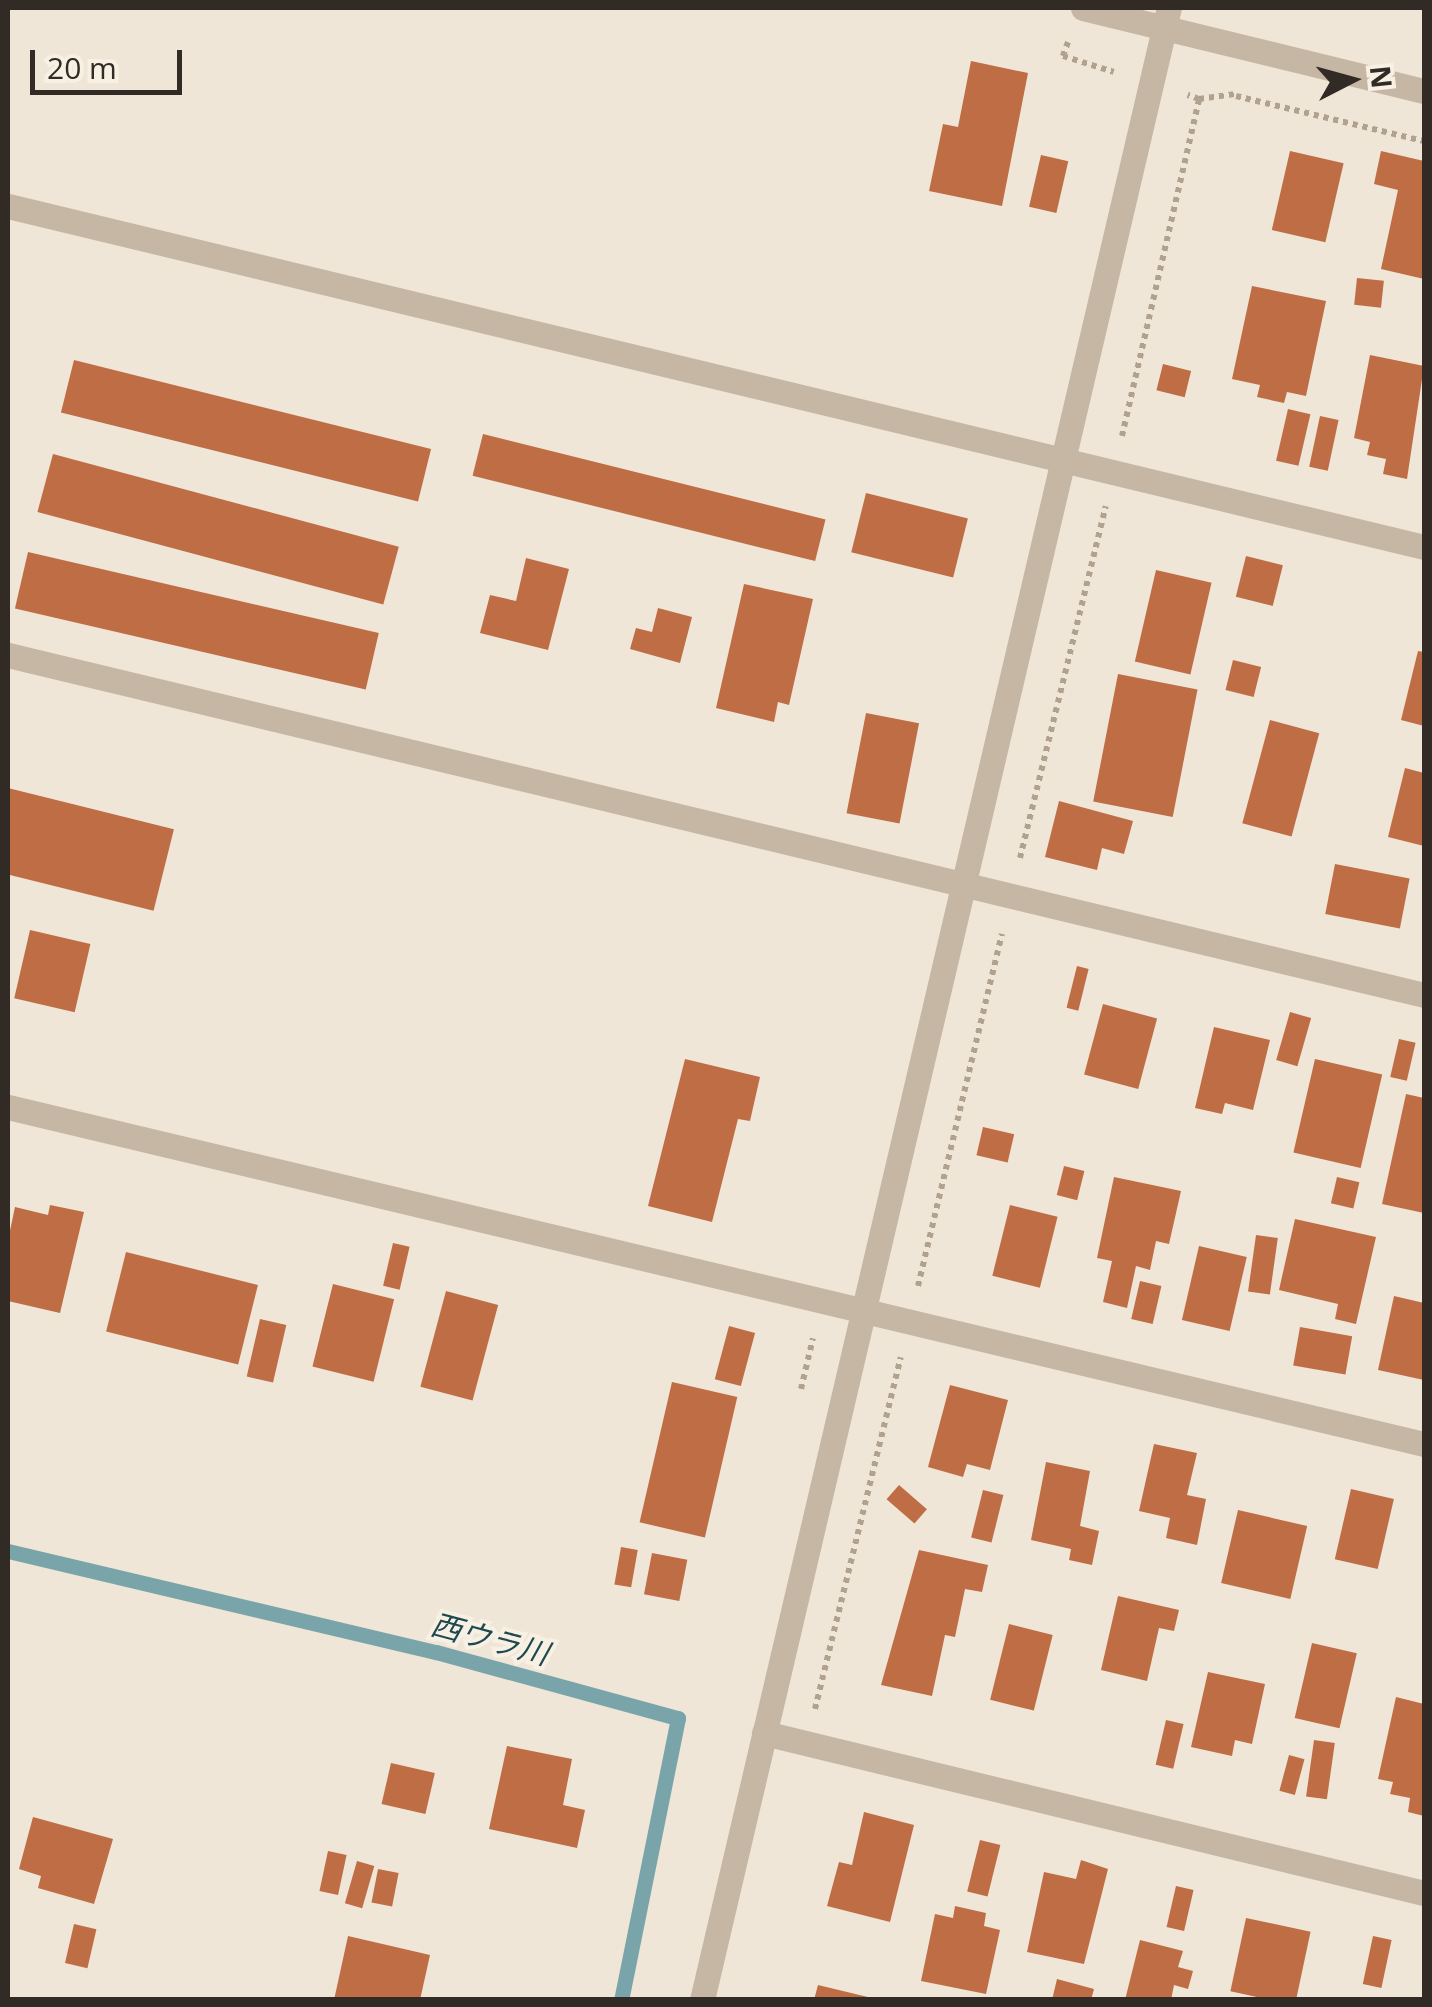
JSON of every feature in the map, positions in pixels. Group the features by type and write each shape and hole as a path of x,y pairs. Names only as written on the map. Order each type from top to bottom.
{"street":[{"path":"1079,16 1167,18 1424,91"},
{"path":"702,2000 860,1311 1067,461 1167,18"},
{"path":"8,206 1424,547"},
{"path":"8,655 1424,995"},
{"path":"8,1106 909,1325 1424,1444"},
{"path":"764,1733 1424,1893"}],"path":[{"path":"806,1744 1114,474 1199,99 1064,56 1079,16"},
{"path":"1236,96 1424,141"}],"building":[{"path":"971,61 1028,73 1002,206 929,191 943,124 958,127"},
{"path":"1290,151 1344,163 1325,242 1272,230"},
{"path":"1381,151 1424,161 1424,279 1381,269 1398,190 1374,184"},
{"path":"1041,155 1068,161 1056,213 1029,207"},
{"path":"1357,278 1384,281 1381,308 1354,305"},
{"path":"1252,286 1326,301 1306,396 1287,392 1284,403 1257,397 1260,385 1232,379"},
{"path":"1370,355 1424,366 1407,479 1383,474 1386,459 1367,455 1370,442 1354,438"},
{"path":"74,360 431,449 418,501 61,412"},
{"path":"1163,364 1191,371 1185,397 1156,390"},
{"path":"1288,409 1310,414 1298,466 1276,461"},
{"path":"1320,416 1339,420 1328,471 1309,467"},
{"path":"483,434 826,519 815,561 473,476"},
{"path":"53,454 399,547 383,605 37,512"},
{"path":"866,493 968,518 953,578 851,552"},
{"path":"28,552 379,633 366,689 15,609"},
{"path":"1246,556 1283,565 1273,606 1236,597"},
{"path":"526,558 569,569 548,650 480,633 490,595 516,601"},
{"path":"1156,570 1212,583 1190,674 1135,662"},
{"path":"744,584 813,599 789,705 778,702 774,722 716,708"},
{"path":"658,608 692,617 680,663 630,649 636,628 652,632"},
{"path":"1418,651 1424,652 1424,726 1401,720"},
{"path":"1233,660 1261,667 1254,697 1226,690"},
{"path":"1118,674 1198,689 1173,817 1093,802"},
{"path":"866,713 919,723 900,823 847,813"},
{"path":"1270,720 1319,733 1292,837 1242,823"},
{"path":"1405,768 1424,773 1424,846 1388,837"},
{"path":"8,788 174,829 154,911 8,875"},
{"path":"1059,801 1133,821 1124,854 1102,848 1097,870 1045,857"},
{"path":"1335,864 1410,879 1400,929 1325,914"},
{"path":"30,930 90,944 75,1012 14,998"},
{"path":"1077,966 1089,969 1078,1011 1067,1008"},
{"path":"1103,1004 1157,1018 1138,1089 1084,1075"},
{"path":"1290,1012 1311,1018 1297,1066 1276,1060"},
{"path":"1214,1027 1270,1040 1253,1110 1225,1103 1222,1114 1195,1108"},
{"path":"1399,1039 1416,1043 1407,1081 1390,1077"},
{"path":"685,1059 760,1077 750,1121 738,1119 712,1222 648,1206"},
{"path":"1315,1059 1382,1075 1361,1168 1293,1153"},
{"path":"1406,1094 1424,1098 1424,1213 1382,1204"},
{"path":"983,1127 1014,1134 1008,1162 976,1155"},
{"path":"1064,1166 1084,1171 1077,1200 1057,1195"},
{"path":"1114,1177 1181,1191 1169,1244 1156,1241 1150,1270 1136,1266 1127,1308 1103,1302 1112,1261 1097,1258"},
{"path":"1337,1177 1359,1182 1353,1208 1331,1203"},
{"path":"50,1205 84,1212 60,1313 8,1301 8,1240 15,1207 48,1215"},
{"path":"1010,1205 1058,1217 1040,1288 992,1276"},
{"path":"1295,1219 1376,1237 1356,1324 1335,1319 1338,1304 1279,1290"},
{"path":"1256,1235 1278,1238 1270,1295 1248,1291"},
{"path":"393,1243 410,1247 400,1290 383,1286"},
{"path":"1199,1246 1247,1257 1230,1331 1182,1320"},
{"path":"126,1252 258,1285 238,1364 106,1332"},
{"path":"1140,1281 1161,1286 1153,1324 1131,1319"},
{"path":"333,1284 394,1299 374,1382 312,1366"},
{"path":"446,1291 498,1305 473,1401 420,1387"},
{"path":"1394,1296 1424,1303 1424,1380 1378,1370"},
{"path":"260,1319 286,1325 273,1383 247,1376"},
{"path":"729,1326 755,1333 741,1386 715,1379"},
{"path":"1300,1327 1352,1336 1345,1375 1293,1365"},
{"path":"672,1382 737,1397 705,1537 640,1522"},
{"path":"950,1385 1008,1400 990,1470 967,1464 963,1477 928,1467"},
{"path":"1154,1444 1197,1453 1187,1495 1206,1499 1197,1545 1166,1538 1170,1518 1139,1511"},
{"path":"1046,1462 1090,1471 1080,1526 1099,1531 1092,1565 1069,1560 1071,1549 1031,1540"},
{"path":"899,1485 927,1509 914,1524 887,1499"},
{"path":"1351,1489 1394,1499 1378,1569 1335,1559"},
{"path":"983,1490 1003,1495 992,1543 971,1538"},
{"path":"1238,1510 1307,1526 1290,1599 1221,1583"},
{"path":"621,1547 638,1550 631,1587 614,1584"},
{"path":"919,1550 988,1565 982,1592 965,1589 955,1637 945,1635 932,1696 881,1685"},
{"path":"652,1553 687,1560 679,1601 644,1594"},
{"path":"1118,1596 1179,1610 1174,1631 1159,1628 1147,1681 1101,1670"},
{"path":"1009,1624 1053,1635 1034,1711 990,1700"},
{"path":"1312,1643 1357,1653 1339,1728 1295,1718"},
{"path":"1208,1672 1265,1684 1252,1744 1235,1740 1232,1756 1191,1747"},
{"path":"1396,1697 1424,1704 1424,1816 1408,1812 1410,1798 1390,1794 1393,1782 1378,1779"},
{"path":"1166,1720 1184,1724 1173,1769 1156,1765"},
{"path":"1314,1740 1335,1743 1327,1799 1306,1796"},
{"path":"507,1746 572,1759 563,1805 585,1810 577,1848 489,1829"},
{"path":"1289,1755 1304,1759 1295,1795 1279,1791"},
{"path":"391,1763 435,1773 425,1814 382,1804"},
{"path":"864,1812 914,1825 890,1922 827,1906 839,1862 852,1865"},
{"path":"33,1817 113,1839 94,1904 38,1888 41,1876 19,1869"},
{"path":"980,1840 1000,1845 988,1897 967,1891"},
{"path":"328,1851 347,1855 338,1895 319,1891"},
{"path":"1081,1860 1108,1869 1084,1964 1027,1952 1044,1872 1076,1879"},
{"path":"357,1861 374,1866 362,1908 345,1903"},
{"path":"378,1869 399,1873 392,1906 372,1902"},
{"path":"1176,1886 1194,1890 1184,1931 1167,1927"},
{"path":"955,1906 986,1913 984,1926 1000,1930 986,1994 921,1981 935,1914 953,1918"},
{"path":"1246,1918 1311,1932 1296,2000 1271,2000 1230,1991"},
{"path":"74,1924 96,1929 87,1968 65,1963"},
{"path":"348,1936 430,1955 420,2000 334,2000"},
{"path":"1373,1936 1392,1940 1381,1988 1363,1984"},
{"path":"1140,1940 1183,1951 1178,1967 1193,1971 1188,1989 1174,1985 1171,2000 1125,2000"},
{"path":"1057,1979 1094,1989 1091,2000 1052,2000"},
{"path":"818,1985 872,1998 872,2000 814,2000"}],"waterway":[{"name":"西ウラ川","path":"8,1551 436,1652 678,1718 621,2000"}]}
